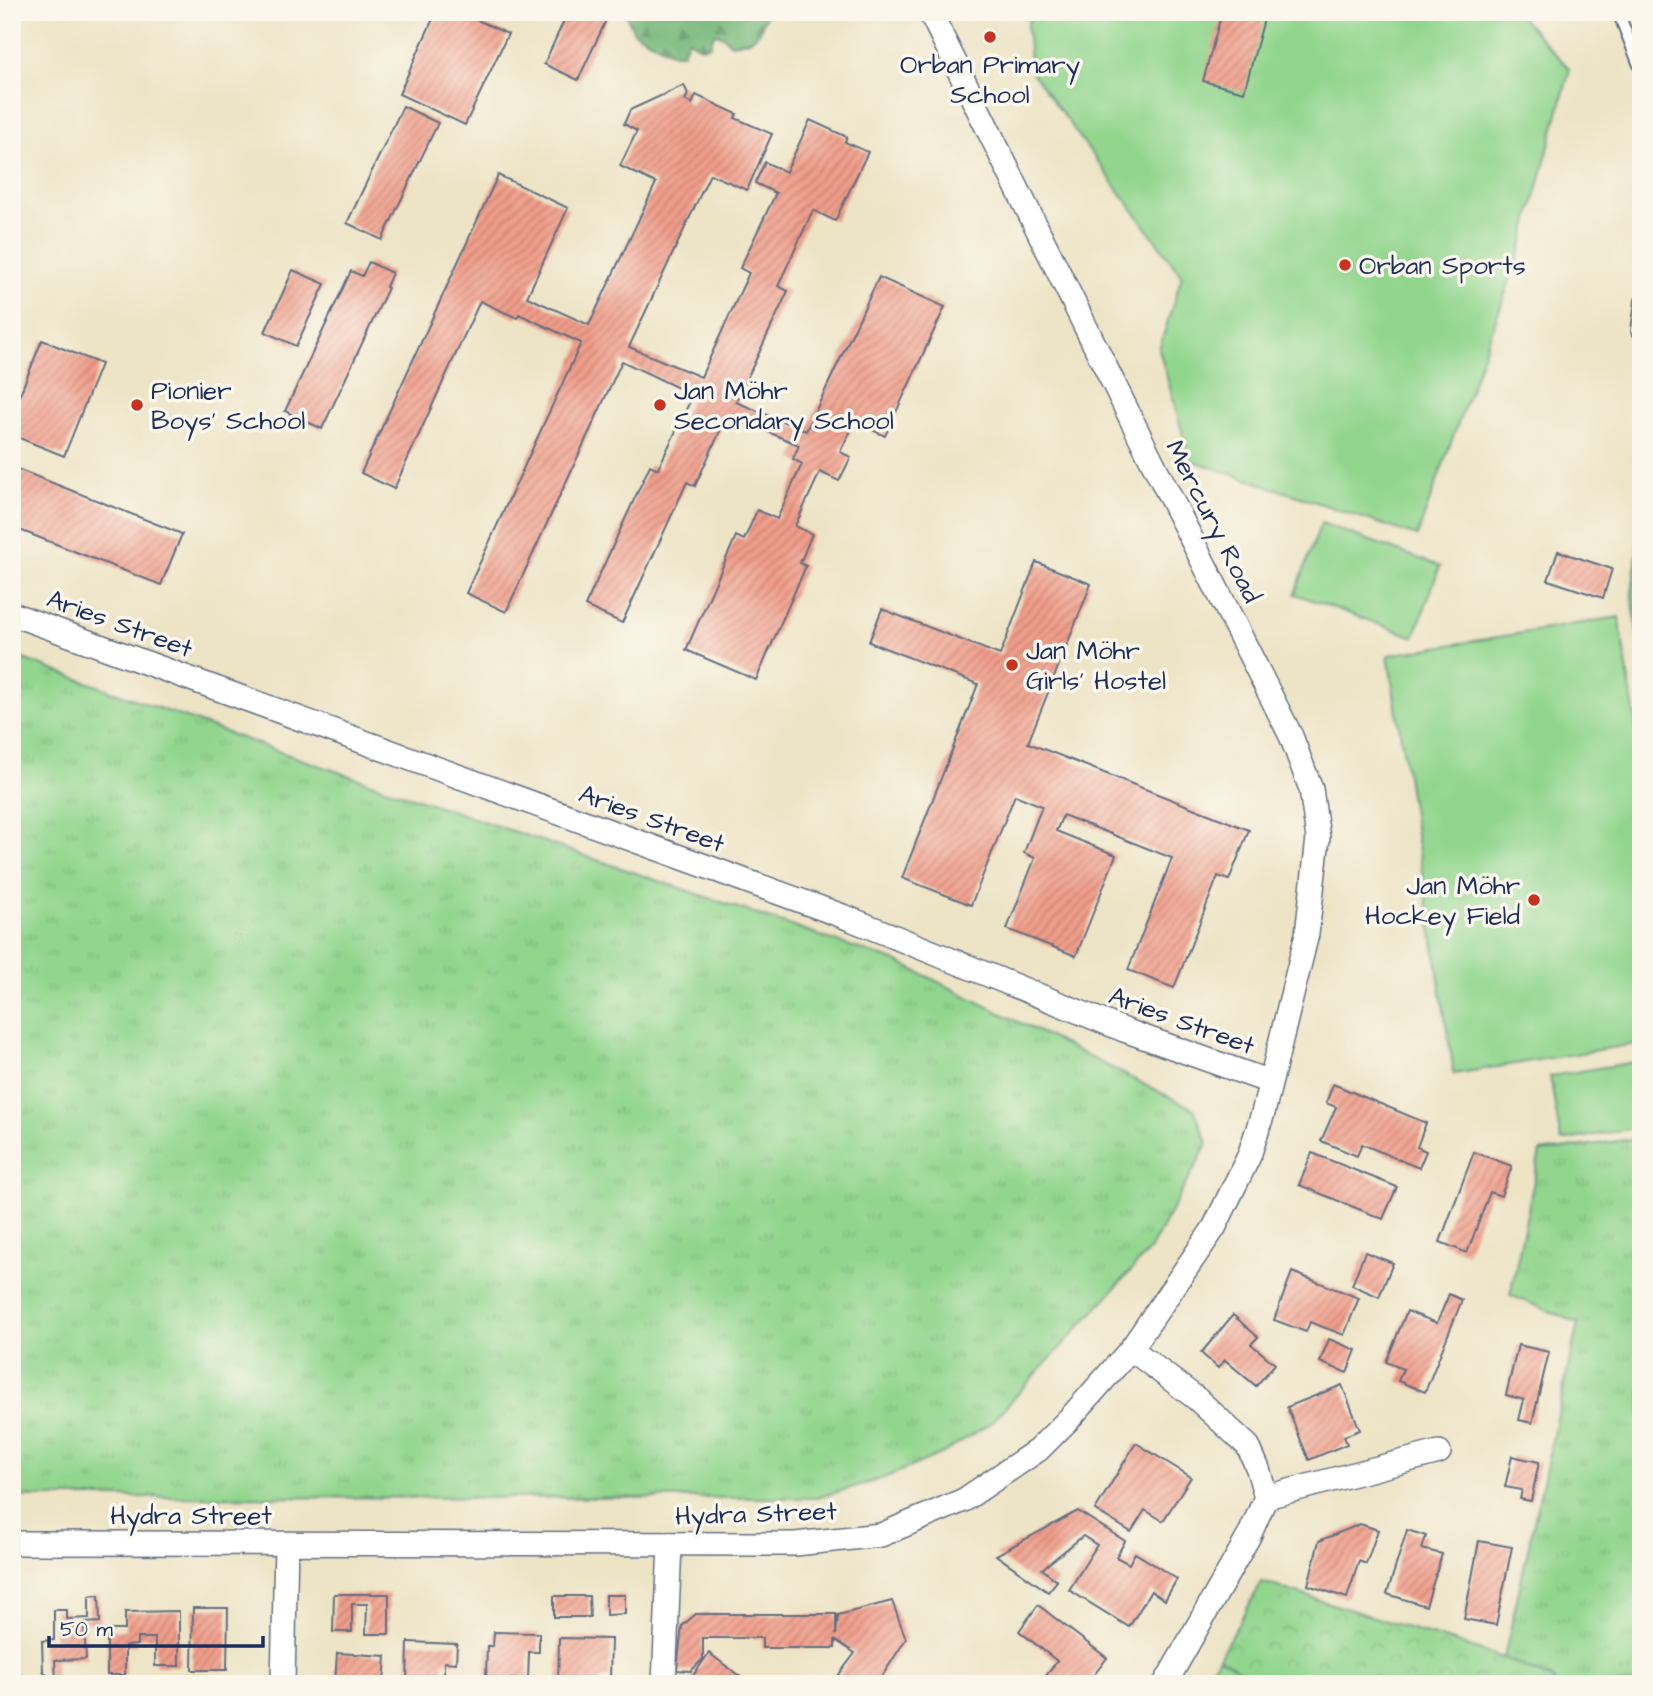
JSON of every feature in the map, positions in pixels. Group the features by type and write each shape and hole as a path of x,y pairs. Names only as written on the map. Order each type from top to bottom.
{"street":[{"name":"Mercury Road","path":"930,12 1148,453 1292,736 1311,789 1318,838 1307,934 1270,1082"},
{"name":"Aries Street","path":"12,614 848,918 1124,1030 1270,1082"},
{"name":"Hydra Street","path":"12,1543 670,1544 825,1542 881,1535 964,1500 1038,1450 1070,1418 1130,1349 1214,1228 1249,1156 1270,1082"},
{"path":"1130,1349 1197,1399 1248,1446 1266,1497 1250,1536 1165,1684"},
{"path":"1266,1497 1439,1452"},
{"path":"283,1684 286,1544"},
{"path":"664,1684 670,1544"}],"lane":[{"path":"1618,12 1641,71"},
{"path":"1637,331 1641,301"}],"green space":[{"path":"625,12 766,13 759,33 751,39 731,44 723,36 714,34 710,45 703,48 688,40 683,53 672,53 634,32"},
{"name":"Orban Sports","path":"1032,12 1516,12 1570,69 1520,253 1417,536 1190,460 1159,349 1182,276 1031,71 1027,26"},
{"path":"1641,520 1641,659 1632,594"},
{"path":"1321,523 1440,566 1414,637 1295,594"},
{"name":"Jan Möhr Hockey Field","path":"1619,617 1641,756 1641,1043 1454,1074 1388,655"},
{"path":"12,655 283,753 900,963 1194,1109 1208,1143 1150,1250 992,1422 943,1453 884,1478 817,1498 12,1497"},
{"path":"1641,1061 1641,1127 1561,1141 1550,1076"},
{"path":"1641,1138 1641,1684 1553,1684 1554,1680 1504,1658 1578,1323 1510,1295 1540,1152"},
{"path":"1262,1582 1504,1658 1555,1681 1553,1684 1262,1684 1219,1657"},
{"path":"1219,1657 1262,1684 1201,1684"}],"building":[{"path":"436,12 460,12 508,34 465,125 399,94"},
{"path":"568,12 610,12 578,80 544,64"},
{"path":"1222,12 1266,12 1244,92 1203,81"},
{"path":"684,85 688,94 685,100 692,104 696,95 737,114 735,118 772,134 747,190 710,174 629,347 701,377 749,273 740,268 776,193 755,183 765,162 786,172 810,120 847,137 845,142 868,152 835,221 813,210 778,286 788,291 736,402 806,431 879,277 945,307 885,436 855,422 840,452 851,457 839,481 820,472 795,526 812,534 800,563 806,566 756,680 686,650 736,536 744,540 757,510 777,519 802,464 793,459 799,445 744,422 743,426 726,418 695,486 687,482 622,623 585,606 650,465 658,469 693,395 622,361 506,612 466,593 581,343 519,314 517,318 480,301 394,489 361,473 498,175 568,208 527,297 589,325 656,183 620,166 637,131 624,124 630,110"},
{"path":"403,106 438,123 382,240 347,223"},
{"path":"369,262 392,273 386,287 388,288 322,429 285,411 351,271 362,276"},
{"path":"293,270 325,284 296,346 265,332"},
{"path":"42,340 101,364 64,456 12,435 12,414"},
{"path":"12,467 182,534 161,585 12,527"},
{"path":"1558,551 1612,569 1603,598 1548,580"},
{"path":"1036,562 1091,584 1028,743 1249,830 1229,880 1218,876 1174,988 1128,970 1172,858 1063,815 1056,831 1116,855 1076,956 1007,929 1035,858 1024,853 1042,806 1015,795 971,905 902,878 978,684 869,642 882,609 1000,655"},
{"path":"1333,1084 1426,1123 1417,1147 1426,1151 1419,1168 1362,1144 1357,1156 1321,1141 1336,1107 1326,1103"},
{"path":"1474,1152 1512,1166 1501,1196 1490,1192 1467,1253 1440,1242"},
{"path":"1312,1153 1397,1187 1383,1219 1299,1185"},
{"path":"1365,1252 1393,1263 1379,1297 1352,1285"},
{"path":"1292,1272 1359,1298 1344,1335 1310,1322 1306,1332 1274,1320"},
{"path":"1449,1294 1462,1300 1425,1392 1398,1381 1403,1369 1386,1362 1407,1311 1437,1323"},
{"path":"1233,1315 1258,1337 1251,1344 1275,1364 1256,1386 1225,1360 1218,1368 1201,1353"},
{"path":"1329,1339 1356,1350 1347,1373 1320,1362"},
{"path":"1518,1345 1549,1352 1532,1423 1519,1420 1524,1400 1506,1395"},
{"path":"1342,1385 1360,1430 1344,1436 1347,1444 1309,1460 1287,1407"},
{"path":"1136,1443 1191,1477 1163,1521 1145,1510 1131,1532 1095,1510"},
{"path":"1512,1456 1539,1462 1531,1501 1520,1499 1522,1490 1505,1487"},
{"path":"1078,1511 1125,1541 1116,1557 1129,1564 1135,1553 1177,1579 1165,1600 1151,1591 1129,1627 1069,1590 1097,1545 1083,1536 1042,1569 1057,1581 1048,1592 996,1555"},
{"path":"1360,1524 1378,1530 1366,1564 1359,1561 1347,1598 1308,1585 1319,1541"},
{"path":"1407,1530 1426,1536 1422,1549 1442,1554 1426,1606 1387,1594"},
{"path":"1479,1541 1512,1547 1496,1625 1464,1619"},
{"path":"334,1594 389,1594 389,1634 366,1634 367,1604 352,1604 352,1632 333,1632"},
{"path":"99,1595 100,1622 84,1623 86,1659 55,1660 56,1682 43,1671 42,1641 54,1640 54,1610 67,1610 67,1619 89,1618 89,1596"},
{"path":"606,1595 625,1595 625,1614 606,1615"},
{"path":"554,1596 589,1596 590,1617 554,1617"},
{"path":"892,1601 906,1639 877,1684 832,1684 855,1653 835,1640 835,1648 762,1648 762,1638 703,1638 703,1659 691,1671 677,1670 682,1626 696,1614 836,1614 836,1635 838,1615"},
{"path":"1038,1605 1107,1658 1087,1684 1048,1684 1043,1680 1057,1661 1019,1631"},
{"path":"193,1608 228,1608 227,1670 192,1670"},
{"path":"179,1611 179,1666 155,1666 155,1638 137,1638 137,1645 125,1646 125,1675 107,1675 107,1630 125,1630 125,1612"},
{"path":"494,1632 539,1633 539,1652 529,1652 528,1680 510,1679 510,1684 480,1684 480,1677 486,1677 487,1646 493,1646"},
{"path":"559,1638 611,1639 610,1679 599,1679 599,1684 558,1684"},
{"path":"408,1642 457,1644 456,1663 444,1662 444,1684 407,1684"},
{"path":"337,1653 386,1656 384,1684 335,1684"},
{"path":"709,1653 750,1684 687,1684"}],"place":[{"name":"Orban Primary School","path":"990,37"},
{"name":"Orban Sports","path":"1345,265"},
{"name":"Pionier Boys' School","path":"137,405"},
{"name":"Jan Möhr Secondary School","path":"660,405"},
{"name":"Jan Möhr Girls' Hostel","path":"1012,665"},
{"name":"Jan Möhr Hockey Field","path":"1534,900"}]}
